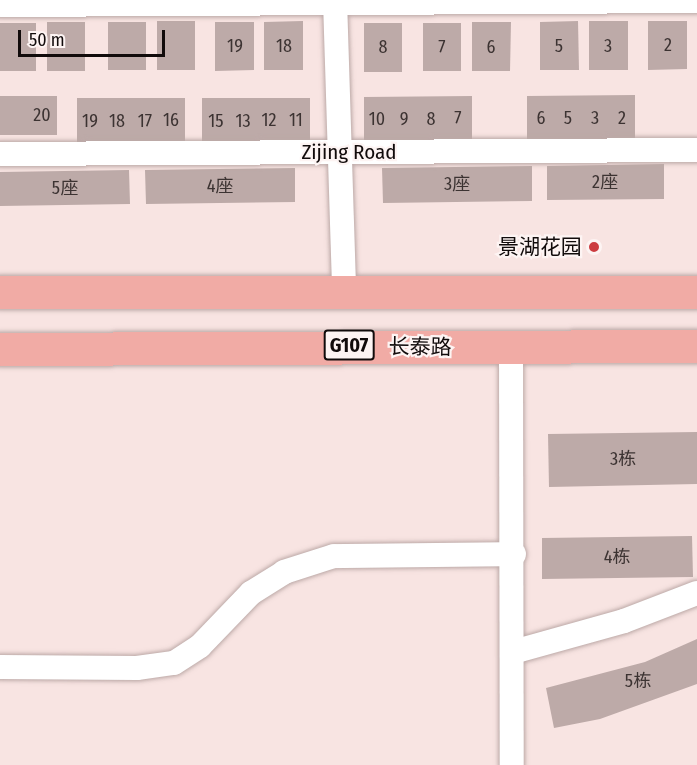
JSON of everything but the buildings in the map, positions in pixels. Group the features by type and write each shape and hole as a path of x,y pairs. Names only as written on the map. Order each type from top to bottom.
{"highway":[{"path":"0,292 344,290 697,292"},
{"name":"长泰路","path":"0,350 697,346"}],"street":[{"path":"0,5 697,1"},
{"path":"335,2 344,290"},
{"name":"Zijing Road","path":"0,154 697,150"},
{"path":"511,348 514,554 513,765"},
{"path":"0,667 137,668 174,663 200,646 251,593 284,572 334,556 514,554"},
{"path":"513,652 624,621 697,593"}],"place":[{"name":"景湖花园","path":"594,247"}]}
